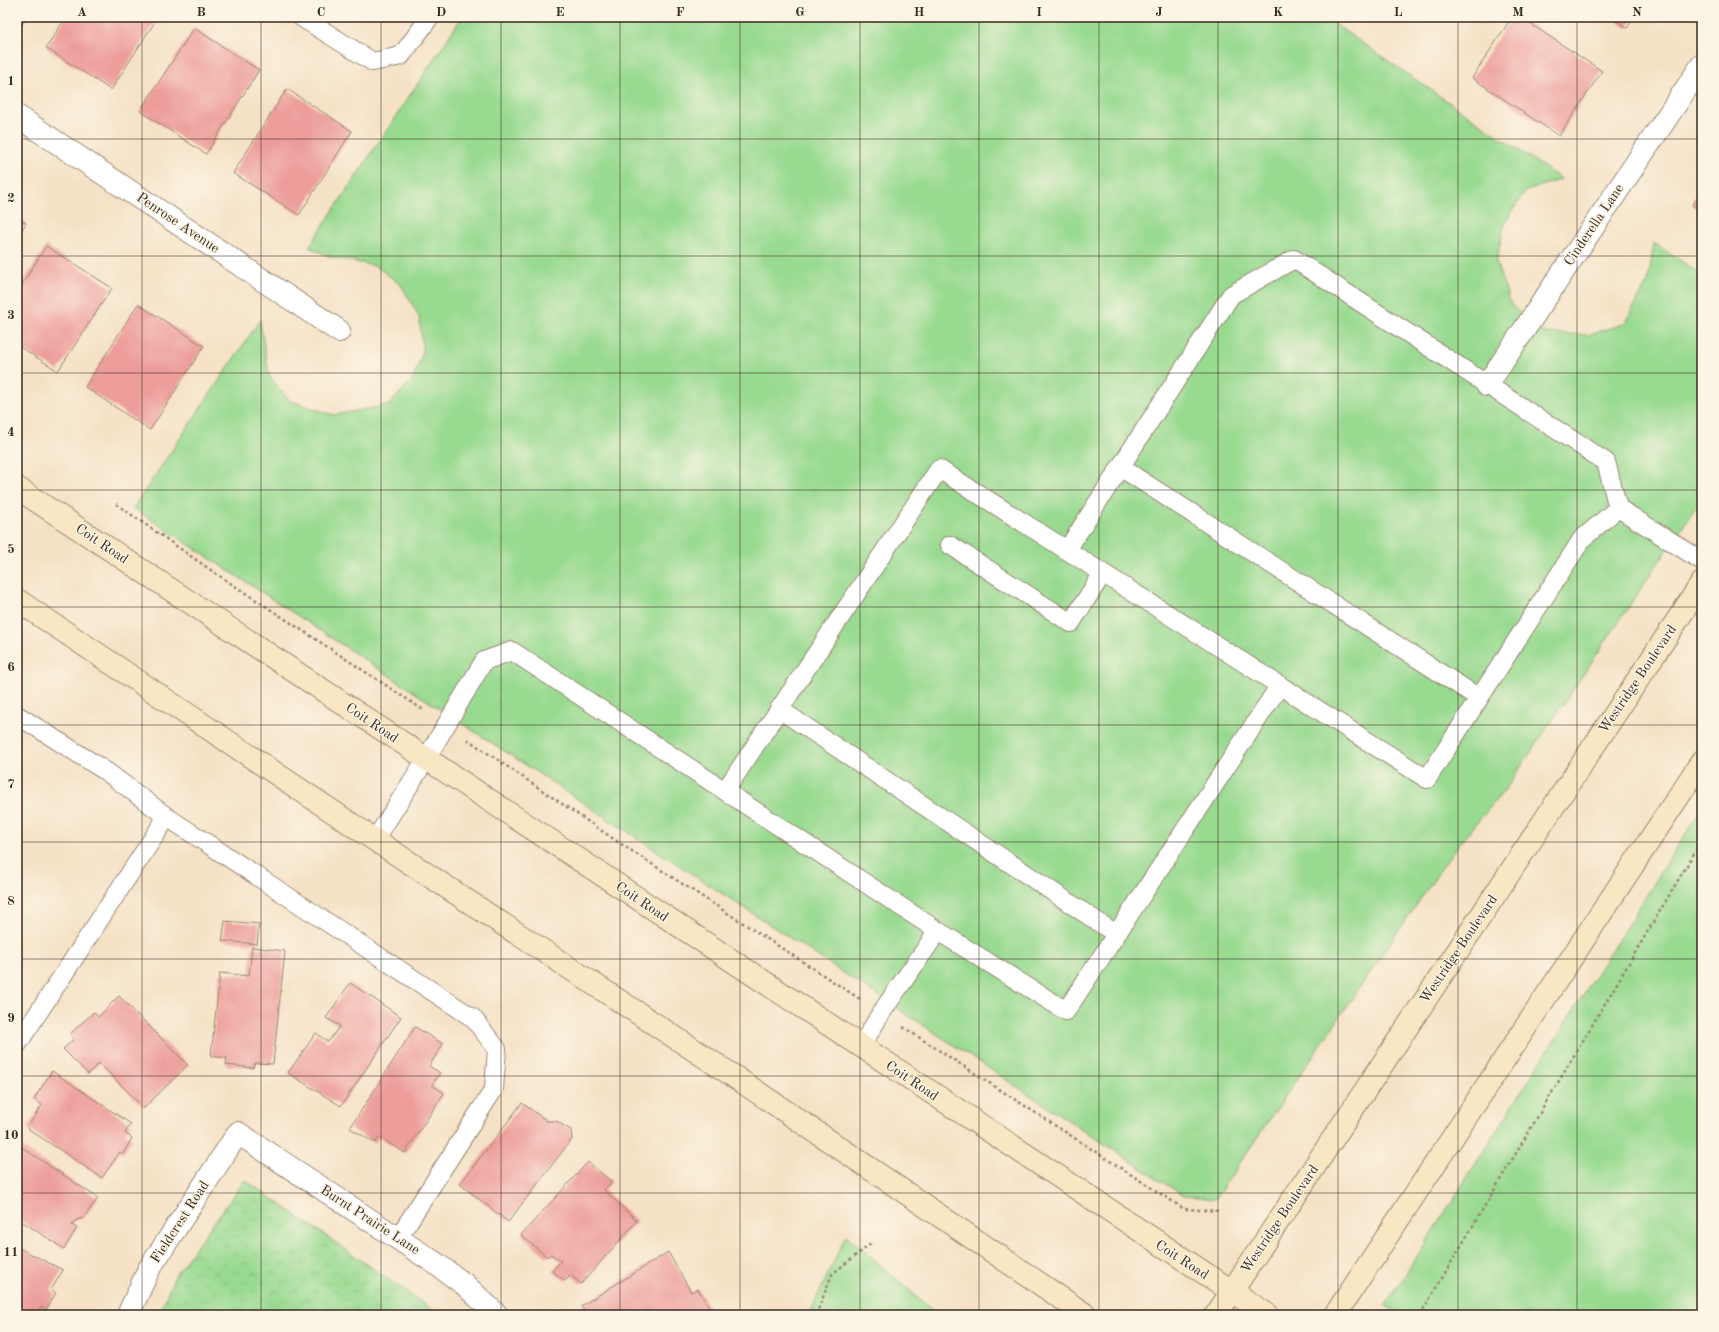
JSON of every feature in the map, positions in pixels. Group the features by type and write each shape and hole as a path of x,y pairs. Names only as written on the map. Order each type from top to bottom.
{"main road":[{"name":"Coit Road","path":"17,488 1268,1315"},
{"name":"Westridge Boulevard","path":"1216,1315 1702,583"},
{"path":"17,600 374,840 735,1078 1086,1315"},
{"path":"1336,1315 1702,761"}],"street":[{"name":"Cinderella Lane","path":"1487,384 1702,65"},
{"name":"Penrose Avenue","path":"17,116 339,331"},
{"name":"Burnt Prairie Lane","path":"238,1133 398,1238 464,1284 497,1315"},
{"name":"Fieldcrest Road","path":"128,1315 149,1269 238,1133"}],"lane":[{"path":"301,17 373,62 401,56 430,17"},
{"path":"1067,550 1231,295 1294,259 1606,462 1618,508 1702,561"},
{"path":"1120,468 1479,698"},
{"path":"724,791 939,469 1427,779 1582,539 1618,508"},
{"path":"950,545 1071,623 1103,573"},
{"path":"374,840 426,759 484,662 512,651 938,931 1066,1011 1280,685"},
{"path":"779,709 1116,934"},
{"path":"17,715 107,772 167,817 473,1018 497,1049 494,1089 398,1238"},
{"path":"17,1045 167,817"},
{"path":"861,1047 881,1013 938,931"}],"path":[{"path":"116,504 215,573 447,725 621,844 1184,1209 1220,1211"},
{"path":"1420,1315 1702,840"},
{"path":"816,1315 832,1274 872,1243"}],"green space":[{"path":"462,17 1324,17 1561,179 1526,191 1505,222 1496,263 1511,305 1544,333 1588,335 1624,324 1648,282 1654,243 1702,275 1702,498 1508,786 1454,850 1215,1199 1184,1196 133,508 260,320 269,376 290,401 334,415 389,405 413,379 423,352 419,316 401,285 376,266 331,257 309,247"},
{"path":"1702,808 1702,1315 1400,1315 1386,1305"},
{"path":"245,1180 440,1315 158,1315 176,1274"},
{"path":"846,1235 938,1315 809,1315"}],"building":[{"path":"17,17 27,17 19,29 17,28"},
{"path":"66,17 158,17 111,90 46,48"},
{"path":"1512,17 1520,17 1602,71 1559,136 1472,78"},
{"path":"1611,17 1634,17 1627,28"},
{"path":"194,28 259,70 206,154 140,111"},
{"path":"287,89 352,131 299,215 233,173"},
{"path":"1702,190 1702,212 1692,205"},
{"path":"17,217 26,223 17,238"},
{"path":"46,246 112,288 58,371 17,345 17,292"},
{"path":"138,304 204,346 150,430 85,387"},
{"path":"225,921 259,924 257,944 222,941"},
{"path":"252,947 285,951 273,1064 255,1063 253,1068 226,1065 227,1058 211,1056 220,973 249,976"},
{"path":"350,983 401,1017 341,1106 288,1073 316,1033 328,1042 340,1026 326,1018"},
{"path":"119,996 188,1065 144,1108 99,1063 88,1074 63,1049 74,1039 70,1034 94,1012 98,1017"},
{"path":"415,1027 443,1044 429,1066 440,1073 432,1085 444,1093 405,1153 379,1137 375,1143 350,1128"},
{"path":"52,1071 131,1124 125,1133 132,1138 123,1154 120,1152 102,1178 27,1128 42,1105 34,1099"},
{"path":"522,1103 547,1121 556,1121 571,1130 572,1139 508,1222 460,1184"},
{"path":"17,1144 98,1198 84,1218 76,1220 72,1225 77,1228 64,1249 17,1218"},
{"path":"588,1162 612,1182 604,1190 637,1221 581,1284 571,1275 565,1281 552,1271 561,1261 551,1254 547,1257 521,1235"},
{"path":"17,1247 63,1270 51,1290 56,1293 46,1310 41,1307 37,1315 17,1315"},
{"path":"668,1252 691,1292 698,1289 713,1313 710,1315 587,1315 581,1306"}]}
